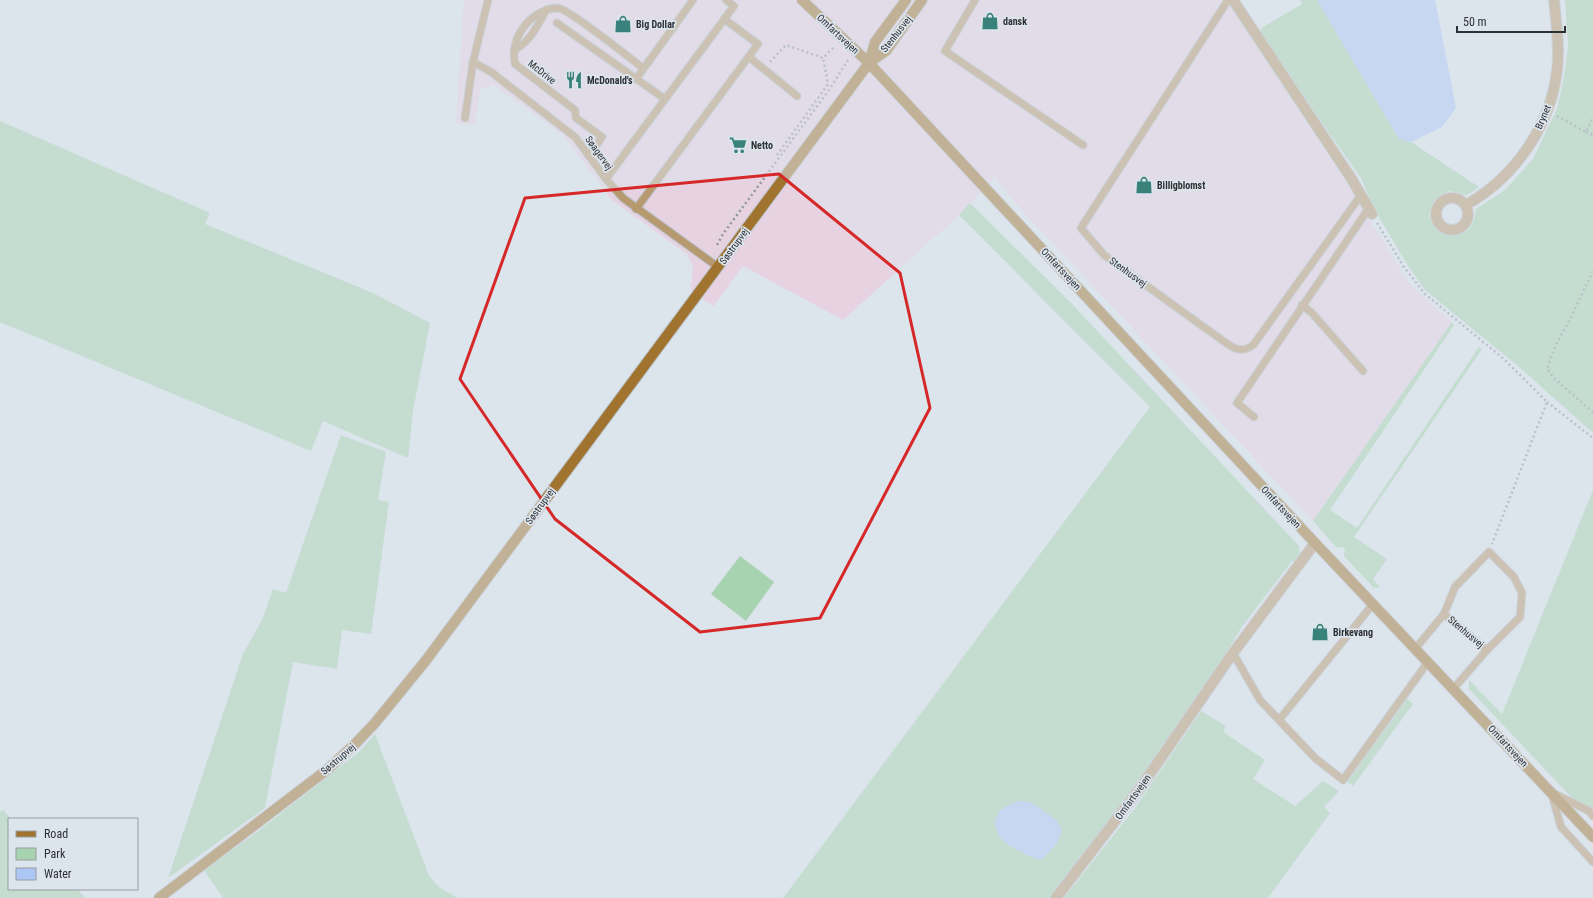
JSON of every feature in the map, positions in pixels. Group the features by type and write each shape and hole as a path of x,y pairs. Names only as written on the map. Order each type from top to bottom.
{"street":[{"name":"Omfartsvejen","path":"802,0 869,63 1315,543 1454,688 1593,837"},
{"name":"Stenhusvej","path":"869,63 875,42 906,0"},
{"name":"Stenhusvej","path":"869,63 886,52 922,0"},
{"path":"1233,0 1370,211"},
{"name":"Brynet","path":"1466,205 1478,199 1512,168 1534,139 1548,110 1558,69 1558,38 1554,0"},
{"name":"Søstrupvej","path":"159,898 328,769 375,723 427,659 869,63"},
{"name":"Omfartsvejen","path":"1056,898 1141,787 1233,653 1315,543"}],"lane":[{"path":"465,118 473,62 488,0"},
{"path":"636,78 693,0"},
{"path":"606,179 734,6 726,0"},
{"path":"974,0 945,51 1084,145"},
{"name":"Stenhusvej","path":"1228,0 1081,228 1104,255 1226,343 1237,350 1242,350 1254,344 1361,195"},
{"path":"546,10 537,27 526,41 521,47 514,50 514,44 519,33 531,19 546,10 559,8 643,68"},
{"path":"636,209 758,44 724,19"},
{"path":"557,23 665,99"},
{"name":"McDrive","path":"514,50 515,64 575,110 576,118 602,137 589,156"},
{"path":"748,57 797,96"},
{"name":"Søagervej","path":"473,62 491,72 576,137 606,179 636,209 718,267"},
{"path":"1254,417 1237,403 1302,305 1370,211"},
{"path":"1302,305 1312,312 1363,371"},
{"path":"1415,649 1444,614 1455,587 1489,552 1514,577 1522,593 1520,617 1454,688"},
{"path":"1279,720 1373,604"},
{"name":"Stenhusvej","path":"1444,614 1488,650"},
{"path":"1233,653 1260,700 1315,758 1343,780 1428,662"},
{"path":"1551,792 1589,812 1593,816"},
{"path":"1551,792 1561,827 1593,862"}],"path":[{"path":"822,58 843,38"},
{"path":"763,69 786,45 822,58"},
{"path":"709,260 723,234 828,90 854,50"},
{"path":"777,155 828,84 822,58"},
{"path":"1548,110 1593,135"},
{"path":"1586,132 1593,117"},
{"path":"1370,211 1404,267 1425,294 1505,360 1547,402 1593,438"},
{"path":"1593,271 1567,325 1555,346 1547,368 1555,379 1593,412"},
{"path":"1489,552 1547,402"}],"highlighted area":[{"path":"779,174 900,273 930,408 820,618 700,632 555,519 460,379 525,198"}],"shaded area":[{"path":"464,0 1226,0 1347,184 1411,286 1452,322 1313,521 1015,203 995,177 959,215 843,320 743,266 713,306 691,290 693,266 687,254 612,200 563,135 494,85 481,88 474,125 456,123"}],"green space":[{"path":"1300,0 1317,0 1399,139 1411,142 1479,187 1467,195 1449,191 1434,201 1429,216 1438,231 1447,234 1457,234 1465,232 1469,228 1474,221 1476,209 1505,190 1533,159 1557,109 1564,77 1568,46 1565,0 1593,0 1593,433 1518,366 1425,290 1407,264 1374,209 1361,178 1265,43 1260,29 1302,4"},
{"path":"0,121 210,213 205,224 373,293 430,323 413,411 408,458 323,421 311,451 0,322"},
{"path":"970,203 1070,302 1299,546 1300,556 1297,563 1292,561 1241,628 1224,657 1135,788 1051,898 783,898 1150,407 959,215"},
{"path":"1452,322 1454,325 1330,510 1357,528 1479,347 1482,349 1354,537 1387,559 1373,579 1380,587 1374,588 1344,556 1345,549 1343,547 1337,548 1313,521"},
{"path":"341,435 386,452 378,500 389,502 371,634 342,630 337,669 293,662 265,808 168,878 243,654 262,620 273,589 286,593"},
{"path":"1593,490 1593,813 1573,799 1469,689 1469,680 1502,714"},
{"path":"740,556 774,582 746,621 711,594"},
{"path":"1407,699 1413,704 1353,786 1346,781"},
{"path":"1201,711 1226,726 1223,732 1265,760 1253,779 1295,806 1323,781 1339,791 1324,807 1330,813 1268,898 1064,898 1135,808"},
{"path":"375,734 429,876 439,887 457,898 223,898 204,870 257,832 359,752"},
{"path":"3,810 10,818 8,818 8,890 78,890 85,898 0,898 0,812"}],"water":[{"path":"1317,0 1435,0 1456,108 1442,127 1411,142 1399,139"},
{"path":"1020,801 1036,805 1056,820 1061,829 1061,834 1056,844 1040,860 1020,852 1002,840 996,830 996,818 1001,810"}],"place":[{"name":"dansk","path":"990,21"},
{"name":"Big Dollar","path":"623,24"},
{"name":"McDonald's","path":"574,80"},
{"name":"Netto","path":"738,145"},
{"name":"Billigblomst","path":"1144,185"},
{"name":"Birkevang","path":"1320,632"}]}
